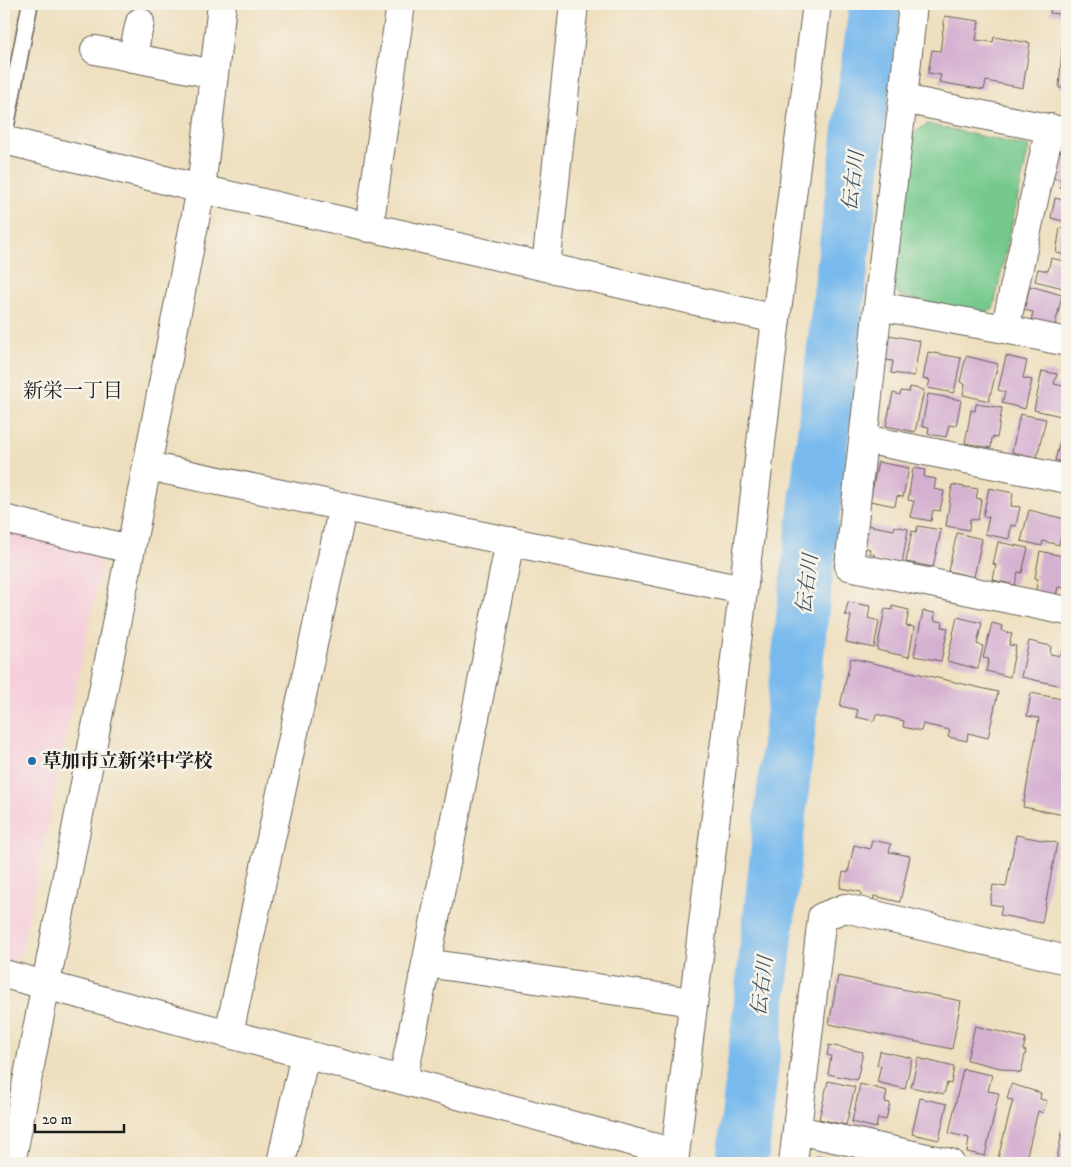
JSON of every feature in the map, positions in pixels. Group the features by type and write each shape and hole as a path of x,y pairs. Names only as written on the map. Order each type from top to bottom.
{"street":[{"path":"11,1163 201,190 222,4"},
{"path":"370,228 401,4"},
{"path":"546,267 574,4"},
{"path":"4,974 403,1080 674,1158 776,319 817,4"},
{"path":"913,4 849,566 1067,611"},
{"path":"132,58 140,22"},
{"path":"95,50 214,74"},
{"path":"903,99 1059,130 1005,328"},
{"path":"4,139 201,190 776,319"},
{"path":"878,306 1005,328 1067,342"},
{"path":"864,439 1067,478"},
{"path":"147,466 743,590"},
{"path":"229,1034 343,506"},
{"path":"4,519 130,549"},
{"path":"403,1080 510,541"},
{"path":"793,1163 822,917 845,908 1067,960"},
{"path":"426,963 693,1002"},
{"path":"281,1163 305,1054"},
{"path":"797,1130 950,1163"}],"lane":[{"path":"4,139 30,4"}],"shaded area":[{"name":"草加市立新栄中学校","path":"4,531 92,553 101,566 21,955 8,962 4,961"}],"green space":[{"path":"927,124 1029,147 993,309 982,314 900,296 894,286 912,135"}],"building":[{"path":"1051,4 1067,4 1067,15 1050,13"},
{"path":"945,16 979,21 976,40 993,42 994,37 1030,43 1023,88 986,81 984,90 939,82 941,75 928,73 932,50 940,51"},
{"path":"1063,34 1067,34 1067,88 1059,88"},
{"path":"1057,151 1067,153 1067,188 1060,187 1062,180 1053,178"},
{"path":"1055,198 1067,201 1067,222 1051,218"},
{"path":"1060,228 1067,230 1067,255 1056,253"},
{"path":"1051,258 1067,262 1067,289 1035,281 1038,269 1048,271"},
{"path":"1030,286 1062,295 1054,330 1030,325 1033,312 1024,310"},
{"path":"889,335 920,341 914,376 891,373 893,361 885,360"},
{"path":"928,352 961,358 954,393 928,388 930,380 923,379"},
{"path":"966,356 998,364 989,401 963,395 965,384 960,382"},
{"path":"1006,356 1027,361 1023,378 1032,380 1025,409 1002,403 1005,392 998,390"},
{"path":"1042,371 1057,374 1054,384 1067,387 1061,416 1034,410"},
{"path":"910,387 924,390 915,432 886,426 893,393 900,395 901,391 909,392"},
{"path":"928,394 961,400 956,426 949,425 946,437 928,434 929,427 922,426"},
{"path":"976,404 1002,408 997,438 992,437 991,448 965,443 971,410 975,411"},
{"path":"1020,414 1046,419 1037,457 1012,452"},
{"path":"1065,422 1067,423 1067,463 1055,460"},
{"path":"878,462 909,468 903,497 897,496 895,506 870,501"},
{"path":"913,468 925,470 924,477 936,479 934,489 944,491 940,511 933,510 931,521 910,517 914,501 908,500"},
{"path":"952,485 978,489 976,498 981,499 978,520 970,519 969,530 946,526"},
{"path":"989,488 1013,493 1011,506 1020,507 1016,526 1011,525 1009,539 985,534 989,517 983,516"},
{"path":"1029,510 1065,519 1059,545 1043,541 1042,546 1021,541"},
{"path":"867,525 894,530 895,526 908,529 902,564 873,560 874,554 869,553 870,549 863,547"},
{"path":"918,526 941,530 933,567 906,562 912,531 916,532"},
{"path":"957,533 982,539 974,577 948,571"},
{"path":"998,542 1028,548 1022,573 1018,572 1015,585 993,580 996,565 993,564"},
{"path":"1040,551 1067,557 1064,588 1058,587 1055,599 1035,595 1038,579 1035,578"},
{"path":"848,602 870,606 868,618 879,621 874,648 846,642 851,616 845,615"},
{"path":"892,606 909,610 906,626 914,627 909,657 877,650 885,609 892,610"},
{"path":"923,611 935,613 934,620 943,622 942,627 948,628 941,661 914,656"},
{"path":"957,617 982,623 977,644 983,646 978,669 947,661"},
{"path":"992,623 1003,626 1002,631 1012,634 1009,645 1016,646 1010,677 986,671 989,659 983,658"},
{"path":"1029,641 1051,646 1050,654 1061,656 1062,651 1067,652 1067,687 1021,677"},
{"path":"851,658 998,692 988,738 968,733 967,741 948,737 950,730 923,724 921,731 903,727 904,721 876,714 874,721 856,717 858,710 840,706"},
{"path":"1031,693 1067,700 1067,796 1064,815 1023,807 1039,718 1027,716"},
{"path":"1016,835 1057,843 1042,923 1000,915 1002,906 990,904 993,885 1006,887"},
{"path":"872,840 891,844 889,852 910,856 900,902 874,896 873,901 860,898 861,892 840,888 843,872 848,873 854,845 870,849"},
{"path":"838,976 961,1001 952,1049 829,1024"},
{"path":"975,1026 1026,1038 1023,1050 1026,1051 1021,1073 967,1060"},
{"path":"829,1045 863,1052 857,1080 828,1074 831,1056 827,1055"},
{"path":"880,1051 912,1058 905,1089 877,1082 881,1066 877,1065"},
{"path":"918,1058 954,1067 951,1084 947,1083 944,1094 911,1087"},
{"path":"963,1069 992,1075 988,1091 999,1093 985,1156 967,1152 969,1138 949,1133"},
{"path":"828,1081 855,1087 846,1125 819,1119"},
{"path":"860,1084 887,1091 885,1102 890,1103 886,1120 878,1118 876,1128 852,1122"},
{"path":"1011,1084 1041,1093 1040,1099 1047,1101 1043,1113 1038,1111 1025,1163 998,1158 1013,1100 1007,1099"},
{"path":"920,1098 947,1104 939,1140 912,1134"},
{"path":"1062,1132 1067,1133 1067,1163 1056,1163"},
{"path":"816,1156 848,1162 848,1163 815,1163"}],"waterway":[{"name":"伝右川","path":"742,1163 822,439 875,4"}],"place":[{"name":"草加市立新栄中学校","path":"32,761"}],"district":[{"name":"新栄一丁目","path":"73,391"}]}
